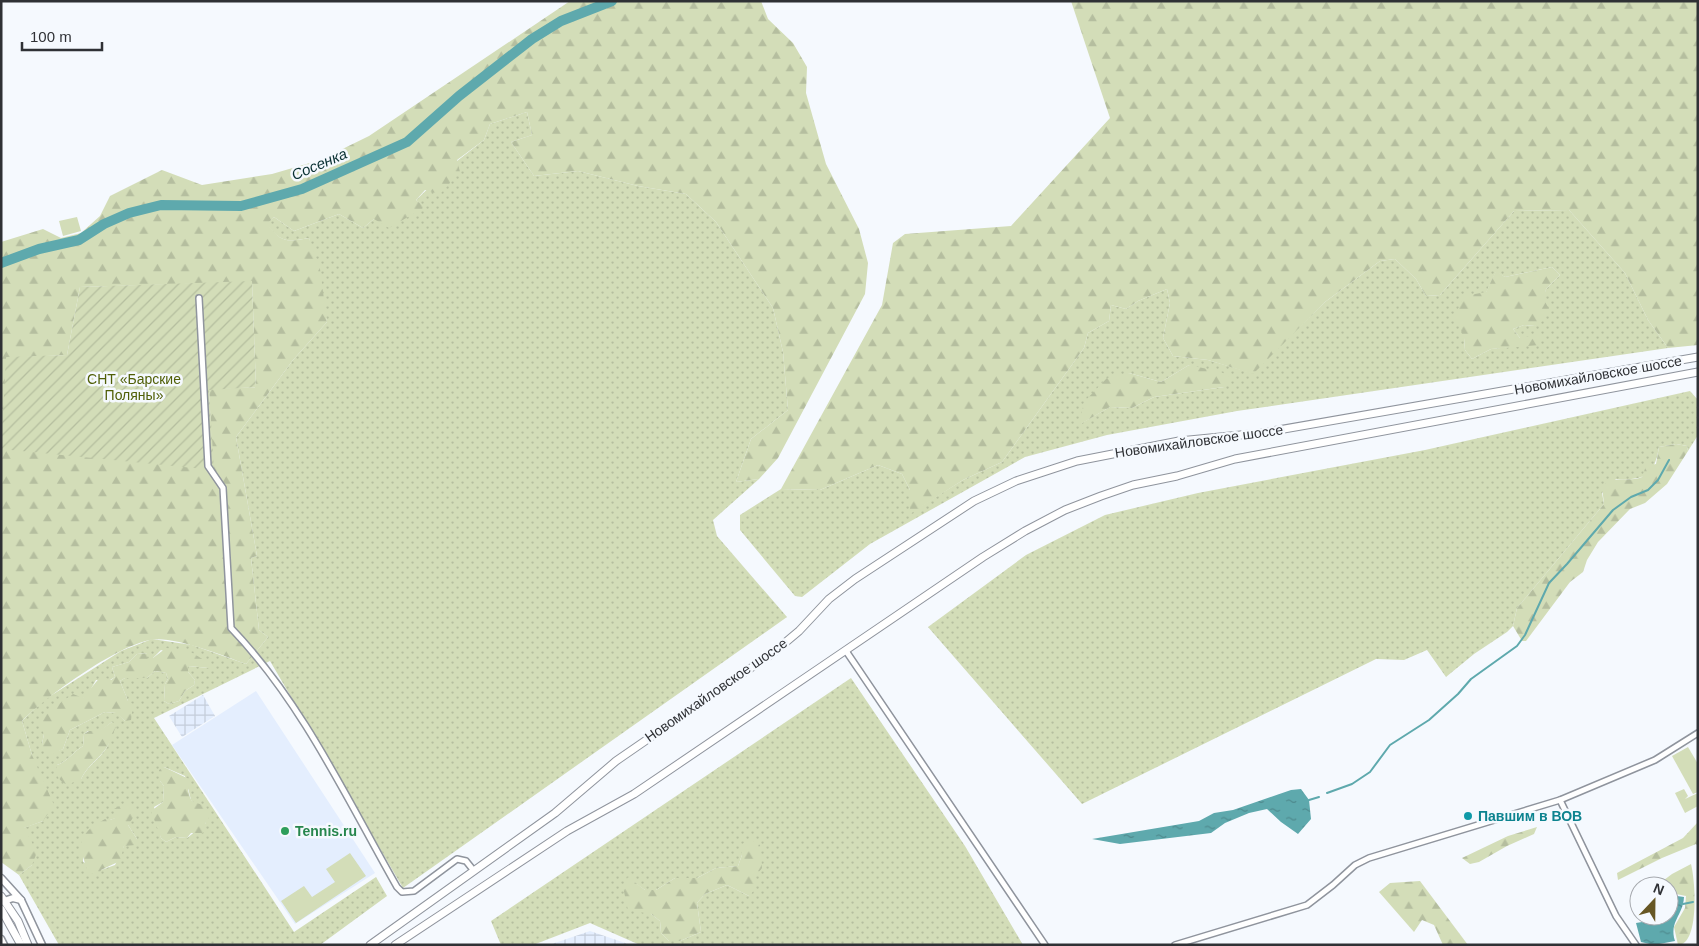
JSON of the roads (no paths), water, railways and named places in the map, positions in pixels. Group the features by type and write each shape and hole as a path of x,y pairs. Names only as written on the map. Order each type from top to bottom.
{"main road":[{"name":"Новомихайловское шоссе","path":"370,944 555,812 616,760 774,652 829,600 855,579 974,501 1016,481 1077,461 1179,441 1261,433 1698,357"},
{"name":"Новомихайловское шоссе","path":"395,945 585,820 634,794 1025,531 1065,510 1133,485 1235,459 1698,372"},
{"path":"2,899 18,921 28,945"},
{"path":"1,908 22,945"}],"street":[{"path":"199,298 208,466 222,488 231,628 247,645 305,725 397,887 407,893 414,891 457,859 466,861 474,871"},
{"path":"846,651 1045,945"},
{"path":"1175,945 1307,905 1355,865 1369,858 1560,800 1655,760 1698,733"},
{"path":"1560,800 1616,916 1636,945"},
{"path":"1,878 21,900 42,945"},
{"path":"2,899 13,898 21,900"},
{"path":"1,939 4,945"}],"water":[{"path":"1301,789 1309,800 1311,819 1298,834 1267,809 1249,813 1225,823 1211,833 1120,844 1092,839 1199,821 1214,813 1233,810 1291,790"},
{"path":"1679,896 1684,897 1679,914"},
{"path":"1637,926 1674,926 1675,941 1654,945 1641,942"}],"waterway":[{"name":"Сосенка","path":"1,263 39,249 79,240 104,224 129,213 161,205 241,206 302,189 407,142 459,96 532,39 561,21 612,1"},
{"path":"1327,793 1352,784 1370,772 1390,745 1429,720 1458,694 1471,679 1517,646 1525,635 1549,583 1613,510 1631,497 1648,490 1658,480 1669,460"},
{"path":"1309,800 1319,797"},
{"path":"1683,904 1693,902"}],"place":[{"name":"Павшим в ВОВ","path":"1468,816"},
{"name":"Tennis.ru","path":"285,831"}],"park label":[{"name":"СНТ «Барские Поляны»","path":"134,388"}]}
